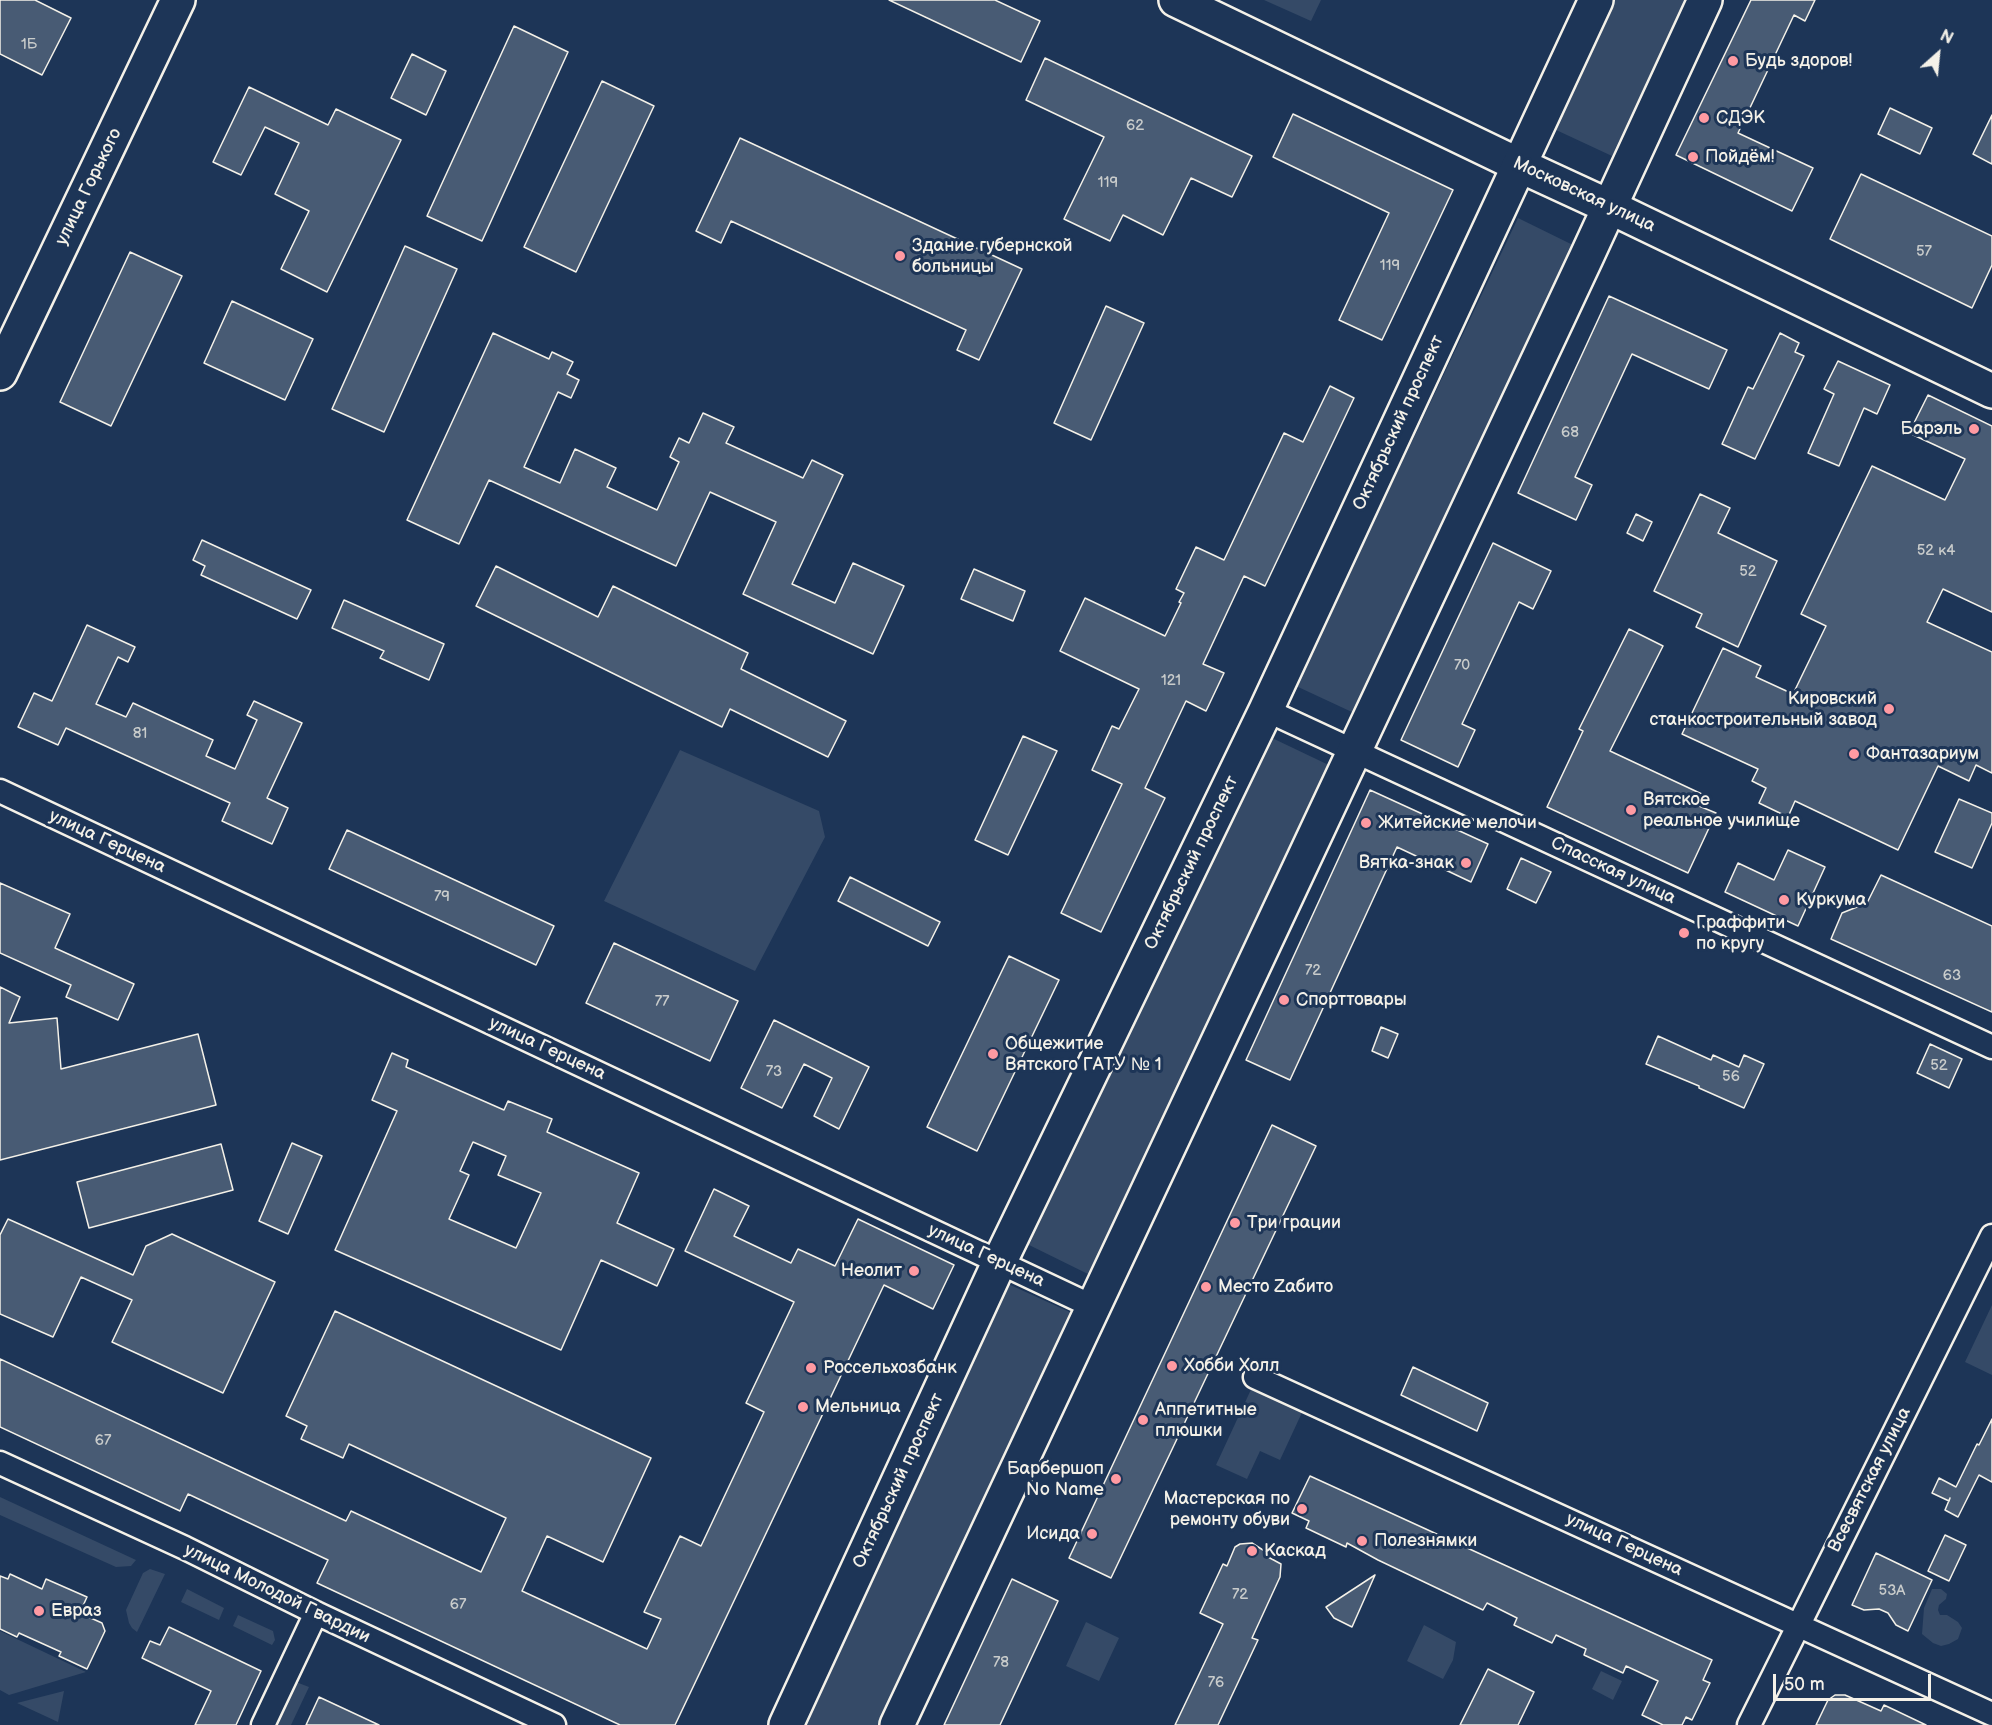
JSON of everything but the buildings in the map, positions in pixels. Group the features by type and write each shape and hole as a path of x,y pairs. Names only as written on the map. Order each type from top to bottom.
{"main road":[{"name":"улица Горького","path":"0,373 178,0"},
{"name":"Московская улица","path":"1176,0 1992,391"},
{"name":"Октябрьский проспект","path":"786,1725 999,1263 1266,710 1596,0"},
{"path":"897,1725 1705,0"}],"street":[{"name":"Спасская улица","path":"1266,710 1992,1047"},
{"name":"улица Герцена","path":"0,791 1094,1307"},
{"name":"Всесвятская улица","path":"1749,1725 1992,1236"},
{"name":"улица Герцена","path":"1255,1377 1992,1714"},
{"name":"улица Молодой Гвардии","path":"0,1463 184,1548 554,1725"},
{"path":"263,1725 316,1613"}],"shaded area":[{"path":"1264,0 1321,0 1311,21"},
{"path":"1614,0 1685,0 1612,156 1554,129"},
{"path":"1518,218 1575,246 1354,713 1296,686"},
{"path":"1270,737 1335,768 1090,1275 1025,1243"},
{"path":"680,750 819,811 825,837 755,971 604,901"},
{"path":"1006,1283 1074,1314 880,1725 801,1725"},
{"path":"1992,1305 1992,1375 1965,1362"},
{"path":"1254,1383 1305,1406 1280,1460 1260,1451 1247,1479 1216,1465"},
{"path":"0,1497 136,1560 131,1566 116,1567 0,1515"},
{"path":"150,1569 165,1574 137,1632 129,1623 126,1610 143,1573"},
{"path":"187,1589 224,1608 219,1620 181,1602"},
{"path":"1932,1589 1941,1589 1947,1594 1946,1599 1939,1605 1940,1615 1947,1615 1958,1622 1962,1628 1958,1639 1941,1646 1922,1634 1924,1608"},
{"path":"238,1615 273,1631 275,1640 272,1645 233,1626"},
{"path":"1086,1622 1119,1638 1099,1681 1066,1666"},
{"path":"1424,1625 1456,1642 1453,1660 1443,1679 1407,1661"},
{"path":"0,1631 86,1672 9,1695 0,1690"},
{"path":"1601,1671 1622,1681 1613,1700 1592,1689"},
{"path":"296,1682 309,1687 291,1725 275,1725"},
{"path":"64,1691 58,1722 17,1703"}],"place":[{"name":"Будь здоров!","path":"1733,61"},
{"name":"СДЭК","path":"1704,118"},
{"name":"Пойдём!","path":"1693,157"},
{"name":"Здание губернской больницы","path":"900,256"},
{"name":"Барэль","path":"1974,429"},
{"name":"Кировский станкостроительный завод","path":"1889,709"},
{"name":"Фантазариум","path":"1854,754"},
{"name":"Вятское реальное училище","path":"1631,810"},
{"name":"Житейские мелочи","path":"1366,823"},
{"name":"Вятка-знак","path":"1466,863"},
{"name":"Куркума","path":"1784,900"},
{"name":"Граффити по кругу","path":"1684,933"},
{"name":"Спорттовары","path":"1284,1000"},
{"name":"Общежитие Вятского ГАТУ № 1","path":"993,1054"},
{"name":"Три грации","path":"1235,1223"},
{"name":"Неолит","path":"914,1271"},
{"name":"Место Zабито","path":"1206,1287"},
{"name":"Хобби Холл","path":"1172,1366"},
{"name":"Россельхозбанк","path":"811,1368"},
{"name":"Мельница","path":"803,1407"},
{"name":"Аппетитные плюшки","path":"1143,1420"},
{"name":"Барбершоп No Name","path":"1116,1479"},
{"name":"Мастерская по ремонту обуви","path":"1302,1509"},
{"name":"Исида","path":"1092,1534"},
{"name":"Полезнямки","path":"1362,1541"},
{"name":"Каскад","path":"1252,1551"},
{"name":"Евраз","path":"39,1611"}]}
